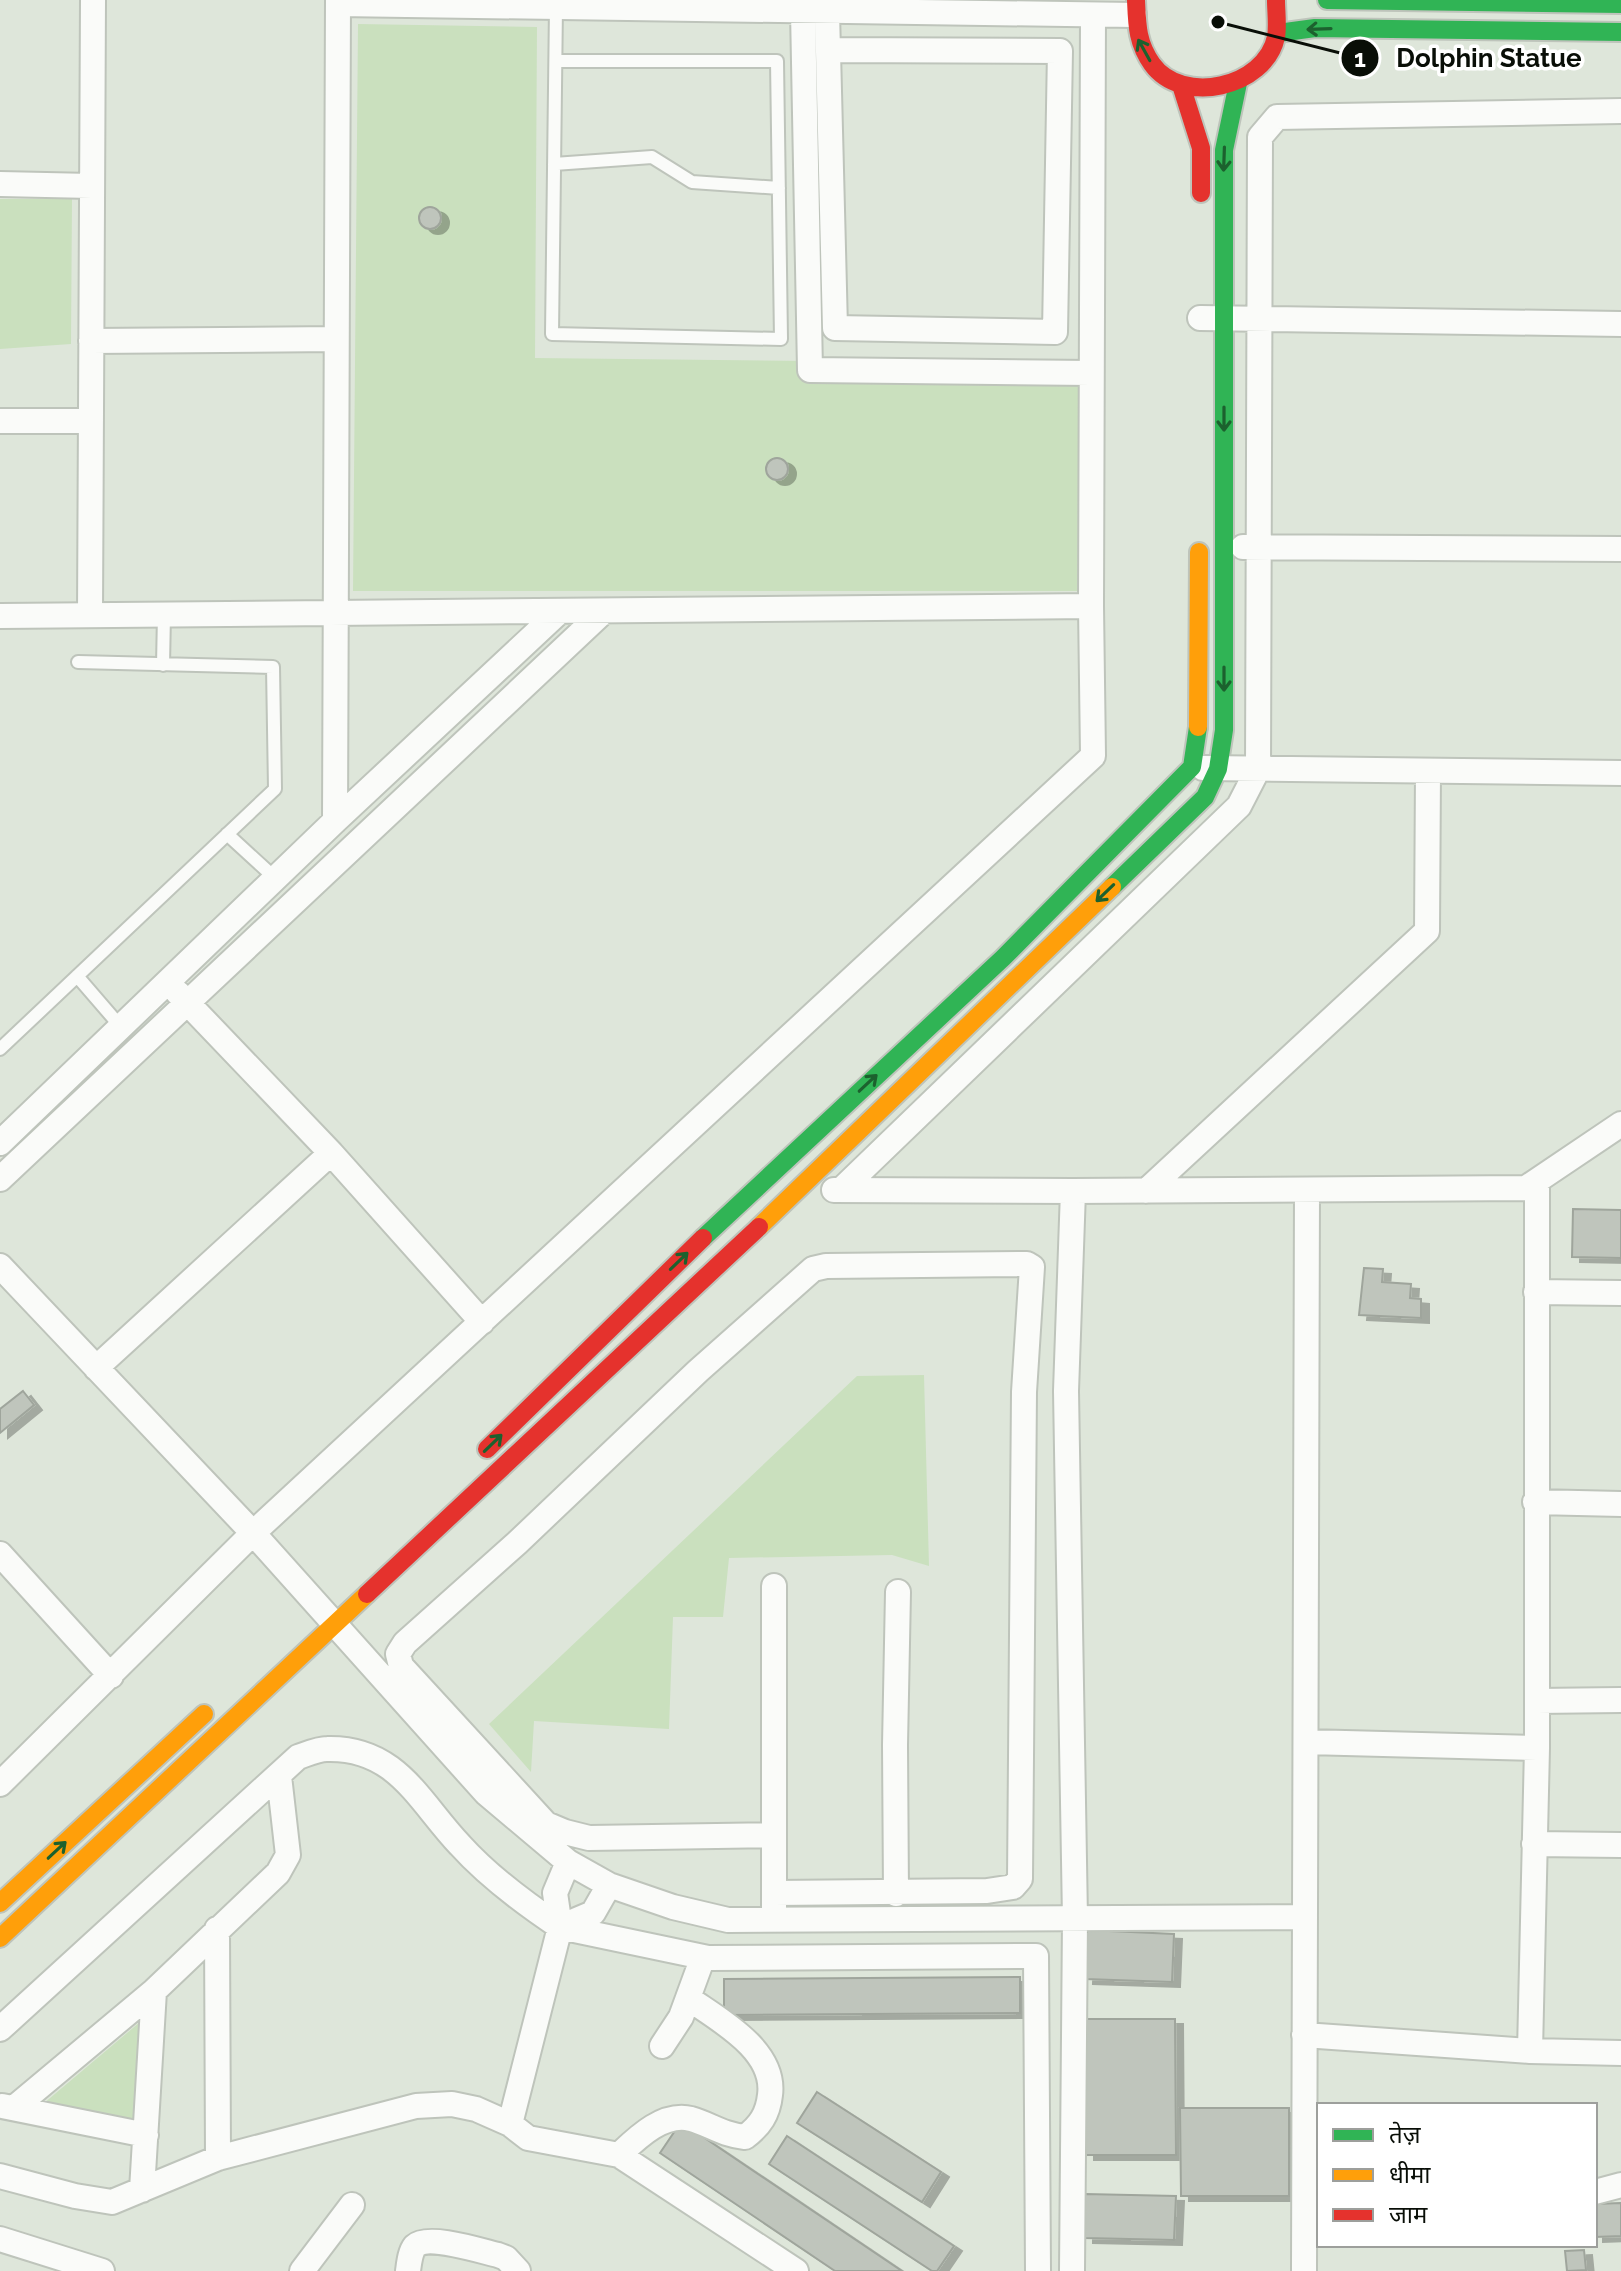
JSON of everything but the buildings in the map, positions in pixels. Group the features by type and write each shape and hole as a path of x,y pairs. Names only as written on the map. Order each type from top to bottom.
{"street":[{"path":"90,614 93,0"},
{"path":"335,821 338,2 702,3 815,11 874,5 1044,7 1093,15 1135,8 1137,37 1146,58 1161,74 1181,85 1219,89 1238,83 1256,71 1270,54 1278,33 1276,0"},
{"path":"1327,0 1621,4"},
{"path":"815,11 828,50 838,371"},
{"path":"815,11 810,370 1091,373"},
{"path":"0,1784 253,1533 1093,756 1093,15"},
{"path":"1278,33 1315,28 1621,32"},
{"path":"828,50 1060,51 1055,332 835,328"},
{"path":"0,1938 325,1612 799,1190 1205,797 1218,769 1224,730 1223,547 1206,318 1224,150 1238,83"},
{"path":"1181,85 1201,148 1200,210"},
{"path":"841,1190 1239,806 1258,769 1260,137 1277,117 1621,111"},
{"path":"0,184 92,186"},
{"path":"1206,318 1621,324"},
{"path":"91,341 336,339"},
{"path":"0,421 91,421"},
{"path":"468,1467 752,1190 1003,958 1192,767 1198,730 1199,540"},
{"path":"1223,547 1621,549"},
{"path":"0,616 1091,606"},
{"path":"0,1143 335,821 560,611"},
{"path":"0,1179 604,611"},
{"path":"1192,767 1621,773"},
{"path":"1146,1191 1427,931 1428,771"},
{"path":"168,983 331,1153 482,1322"},
{"path":"752,1190 1526,1188 1621,1124"},
{"path":"96,1368 331,1153"},
{"path":"1530,2051 1537,1748 1537,1181"},
{"path":"1304,2271 1311,2189 1304,2035 1307,1190"},
{"path":"1072,2271 1075,1919 1066,1391 1073,1191"},
{"path":"774,1835 589,1838 546,1824 401,1666 398,1654 405,1643 517,1543 698,1371 813,1269 826,1266 1027,1264 1032,1267 1024,1392 1020,1879 1013,1887 987,1891 774,1893"},
{"path":"0,1266 253,1533 486,1793 568,1862 609,1885 673,1907 728,1920 1305,1917"},
{"path":"1536,1292 1621,1293"},
{"path":"1024,1392 1066,1391"},
{"path":"1535,1502 1621,1504"},
{"path":"0,1554 111,1676"},
{"path":"774,1586 774,1920"},
{"path":"896,1894 898,1592"},
{"path":"0,1903 219,1700"},
{"path":"1537,1701 1621,1700"},
{"path":"1307,1742 1537,1748"},
{"path":"0,2029 298,1757 326,1748 384,1761 420,1796 461,1846 540,1914 560,1927 703,1957 1036,1956 1038,2271"},
{"path":"7,2107 154,1991 278,1873 288,1855 279,1776"},
{"path":"1534,1844 1621,1845"},
{"path":"510,2124 560,1927 555,1893 568,1862"},
{"path":"560,1927 593,1913 609,1885"},
{"path":"217,1929 218,2158"},
{"path":"662,2046 681,2017 703,1957"},
{"path":"142,2190 154,1991"},
{"path":"619,2155 646,2130 668,2121 688,2118 724,2135 745,2137 760,2126 769,2105 772,2083 763,2060 743,2039 688,1998"},
{"path":"1304,2035 1530,2051 1621,2053"},
{"path":"0,2176 75,2196 112,2202 218,2158 416,2106 452,2104 476,2109 510,2124 528,2138 619,2155 796,2271"},
{"path":"7,2107 146,2135"},
{"path":"1597,2191 1621,2185"},
{"path":"302,2271 352,2205"},
{"path":"0,2239 102,2271"},
{"path":"408,2271 413,2249 417,2244 426,2242 498,2255 506,2258 518,2271"}],"lane":[{"path":"541,4 556,61 552,334 781,339 777,61 556,61"},
{"path":"554,164 652,157 692,182 779,188"},
{"path":"163,665 164,614"},
{"path":"0,1049 275,789 273,667 78,662"},
{"path":"227,834 275,878"},
{"path":"77,976 121,1027"}],"green space":[{"path":"358,24 537,27 535,358 1081,364 1078,591 353,591"},
{"path":"0,199 72,199 71,344 0,349"},
{"path":"924,1375 929,1566 892,1555 729,1558 723,1617 673,1617 669,1729 534,1721 531,1772 489,1724 857,1376"},
{"path":"140,2022 137,2127 43,2104"}],"traffic: fast":[{"path":"1327,0 1621,4"},
{"path":"1278,33 1315,28 1621,32"},
{"path":"1112,887 1205,797 1218,769 1224,730 1224,150 1238,83"},
{"path":"703,1238 1003,958 1192,767 1198,727"}],"traffic: slow":[{"path":"1198,727 1199,552"},
{"path":"759,1227 1112,887"},
{"path":"0,1938 367,1594"},
{"path":"0,1903 204,1714"}],"traffic: jam":[{"path":"1136,0 1141,41 1152,64 1165,77 1182,85 1202,87 1240,79 1256,69 1269,55 1277,33 1276,0"},
{"path":"1181,85 1201,148 1201,193"},
{"path":"367,1594 759,1227"},
{"path":"487,1449 703,1238"}],"place":[{"name":"Dolphin Statue","path":"1218,22"}]}
